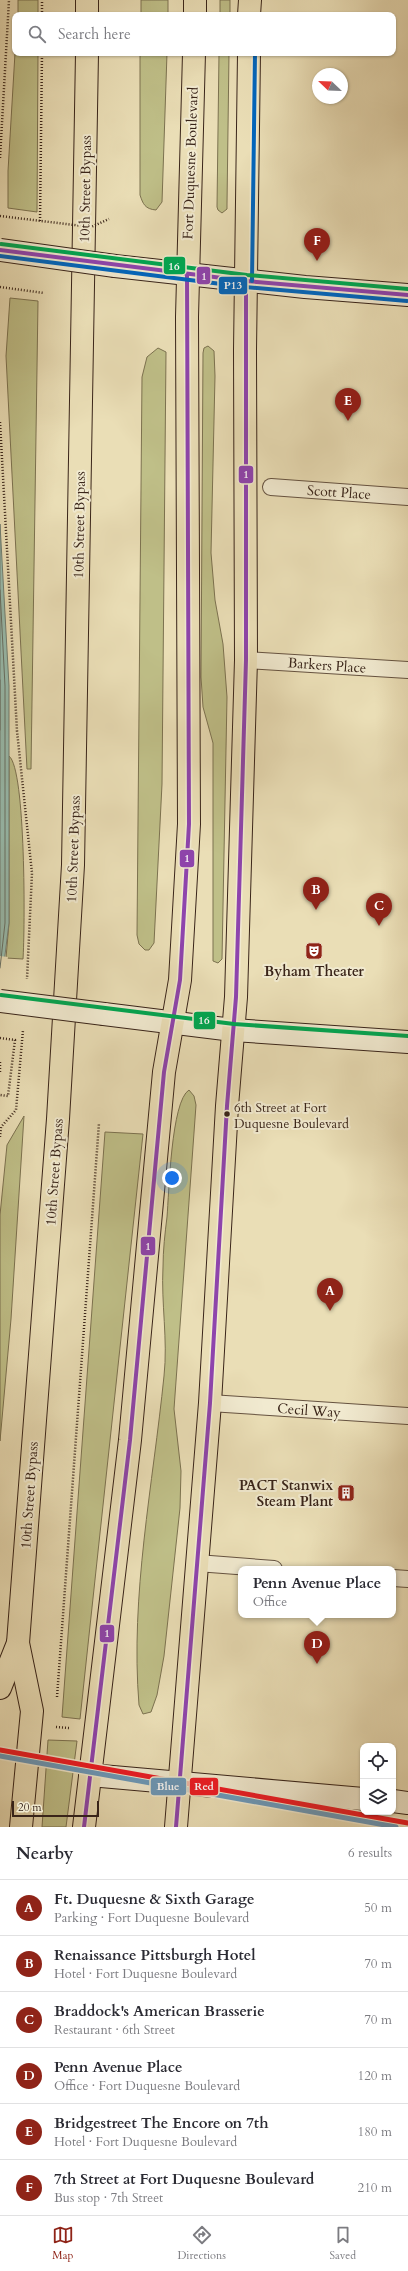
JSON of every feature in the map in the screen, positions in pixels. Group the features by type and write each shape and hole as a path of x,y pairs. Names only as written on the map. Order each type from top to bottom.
{"main road":[{"path":"86,0 86,12"},
{"path":"195,0 195,12"},
{"path":"249,12 250,0"},
{"name":"10th Street Bypass","path":"21,1827 32,1711 18,1643 58,1119 74,864 86,56"},
{"name":"Fort Duquesne Boulevard","path":"84,1827 130,1440 164,1072 174,1024 180,980 189,824 187,629 187,274 194,56"},
{"path":"176,1827 210,1403 236,990 246,660 246,281 249,56"},
{"path":"0,250 115,266 246,281 408,295"},
{"path":"0,1001 174,1024 234,1030 408,1042"},
{"name":"10th Street Bypass","path":"0,1688 18,1643"},
{"path":"90,1775 360,1799"},
{"path":"396,1801 408,1803"}],"lane":[{"name":"Scott Place","path":"271,487 408,498"},
{"name":"Barkers Place","path":"246,660 408,670"},
{"name":"Cecil Way","path":"210,1403 408,1416"},
{"path":"197,1563 238,1566"},
{"path":"396,1578 408,1579"}],"path":[{"path":"0,158 9,0"},
{"path":"42,0 42,12"},
{"path":"40,221 42,56"},
{"path":"0,216 91,227 109,219"},
{"path":"0,287 44,293"},
{"path":"0,422 17,731 32,873 27,986"},
{"path":"0,1137 1,1127 16,1110 23,1025"},
{"path":"0,1038 15,1040 8,1096 0,1095"},
{"path":"0,1062 0,1074"},
{"path":"57,1703 99,1123"},
{"path":"56,1719 55,1727 76,1728"}],"green space":[{"path":"18,0 38,0 38,12 18,12"},
{"path":"141,0 168,0 168,12 141,12"},
{"path":"220,0 230,0 230,12 220,12"},
{"path":"15,56 38,56 37,212 8,208 8,171"},
{"path":"140,56 167,56 162,202 156,210 149,208 145,206 140,195"},
{"path":"219,56 229,56 227,209 222,213 217,207"},
{"path":"10,298 38,301 31,769 27,769 6,356"},
{"path":"208,346 214,351 215,376 211,553 215,600 223,644 227,697 222,959 218,963 213,961 213,743 203,707 201,677 203,353 204,348"},
{"path":"158,348 166,352 162,784 154,943 149,950 145,950 139,944 137,935 142,377 147,357"},
{"path":"9,756 15,767 19,789 24,886 23,959 6,958 9,923"},
{"path":"189,1090 194,1096 196,1105 174,1409 181,1471 180,1508 164,1656 157,1695 151,1712 143,1714 139,1705 137,1664 138,1623 144,1540 165,1362 163,1294 164,1248 170,1170 175,1129 178,1111 183,1098"},
{"path":"24,1116 11,1319 0,1441 0,1215 7,1145"},
{"path":"105,1132 143,1134 80,1719 62,1717"},
{"path":"48,1740 77,1741 66,1827 42,1827"}],"water":[{"path":"0,524 9,686 9,923 0,995"}],"pier":[{"path":"0,956 8,957 2,995 0,997"}],"transit line":[{"name":"P13","path":"252,281 255,56"},
{"name":"16","path":"1,244 247,275 408,289"},
{"name":"1","path":"0,250 246,281 408,295"},
{"name":"P13","path":"0,256 245,287 407,301"},
{"name":"1","path":"84,1827 130,1440 164,1072 180,980 189,824 187,274"},
{"name":"1","path":"176,1827 210,1403 227,1106 236,997 246,660 246,281"},
{"name":"16","path":"1,995 234,1024 408,1036"},
{"name":"Red","path":"0,1750 408,1823"},
{"name":"Blue","path":"0,1756 396,1827"}],"place":[{"name":"7th Street at Fort Duquesne Boulevard","path":"317,261"},
{"name":"Bridgestreet The Encore on 7th","path":"348,421"},
{"name":"Renaissance Pittsburgh Hotel","path":"316,910"},
{"name":"Braddock's American Brasserie","path":"379,926"},
{"name":"Byham Theater","path":"314,951"},
{"name":"6th Street at Fort Duquesne Boulevard","path":"227,1114"},
{"name":"Ft. Duquesne & Sixth Garage","path":"330,1311"},
{"name":"PACT Stanwix Steam Plant","path":"346,1493"},
{"name":"Penn Avenue Place","path":"317,1664"}]}
